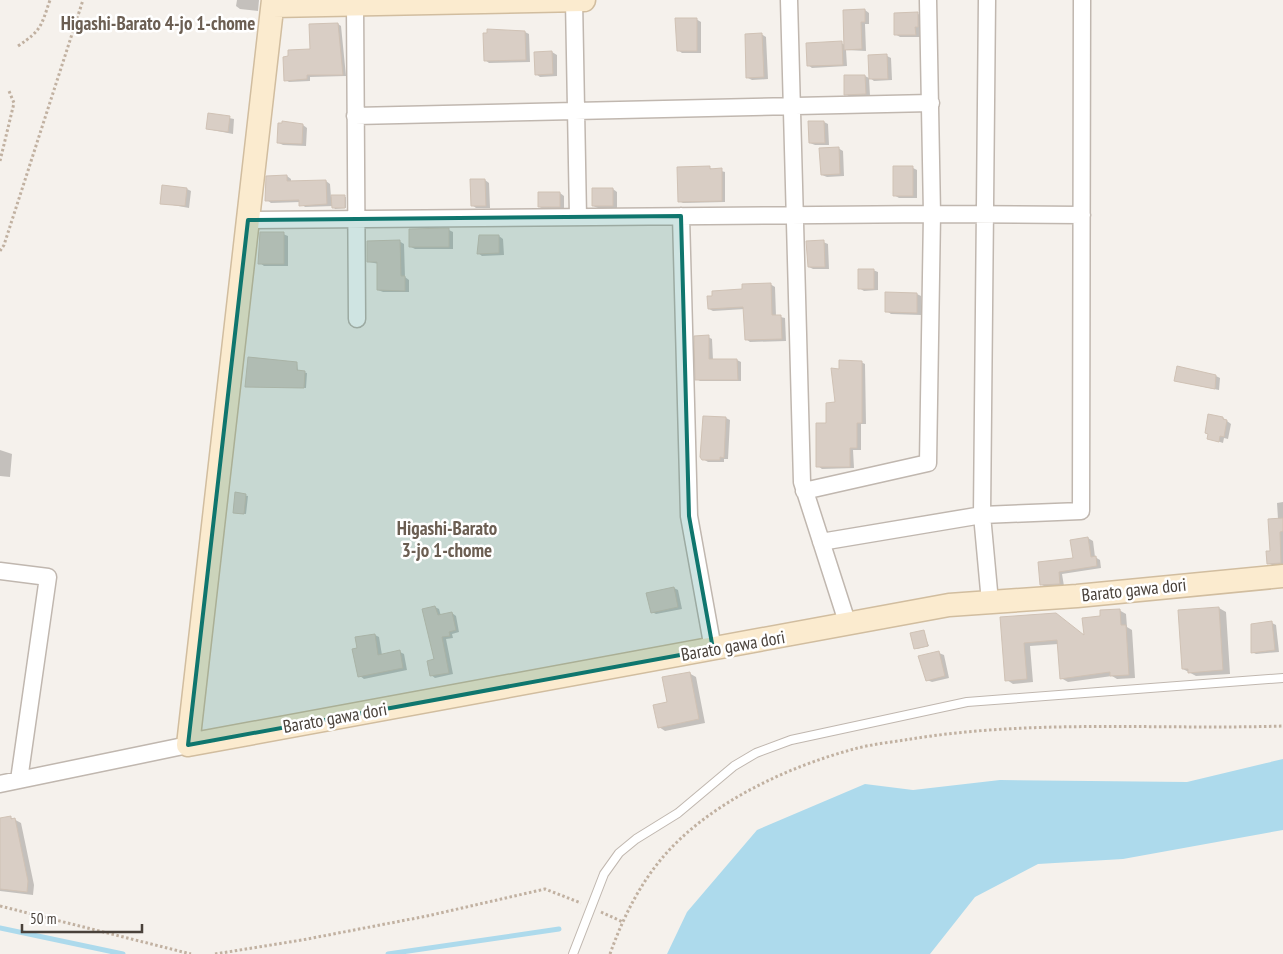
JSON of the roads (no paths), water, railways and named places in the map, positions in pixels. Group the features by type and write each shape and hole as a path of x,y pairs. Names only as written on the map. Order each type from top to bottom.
{"street":[{"path":"574,0 578,217"},
{"path":"0,784 188,745 273,3 355,4 584,0"},
{"path":"789,0 802,482 848,625"},
{"path":"804,491 928,463 932,214 928,0"},
{"path":"987,0 987,215 982,515 990,602"},
{"path":"821,542 982,515 1081,511 1082,0"},
{"path":"355,4 358,319"},
{"path":"355,116 931,103"},
{"path":"248,220 932,214 1082,215"},
{"path":"681,216 689,516 712,649"},
{"path":"0,571 48,578 19,780"},
{"name":"Barato gawa dori","path":"188,745 949,606 1283,576"}],"lane":[{"path":"573,954 604,874 620,853 636,839 678,813 734,766 756,753 791,740 967,702 1283,678"}],"water":[{"path":"1283,759 1283,830 1123,859 1038,864 975,897 930,954 667,954 687,912 757,830 865,784 913,790 1000,780 1187,782"}],"waterway":[{"path":"0,928 123,954"},
{"path":"388,954 559,929"}],"district":[{"name":"Higashi-Barato 4-jo 1-chome","path":"158,23"},
{"name":"Higashi-Barato 3-jo 1-chome","path":"447,539"}]}
